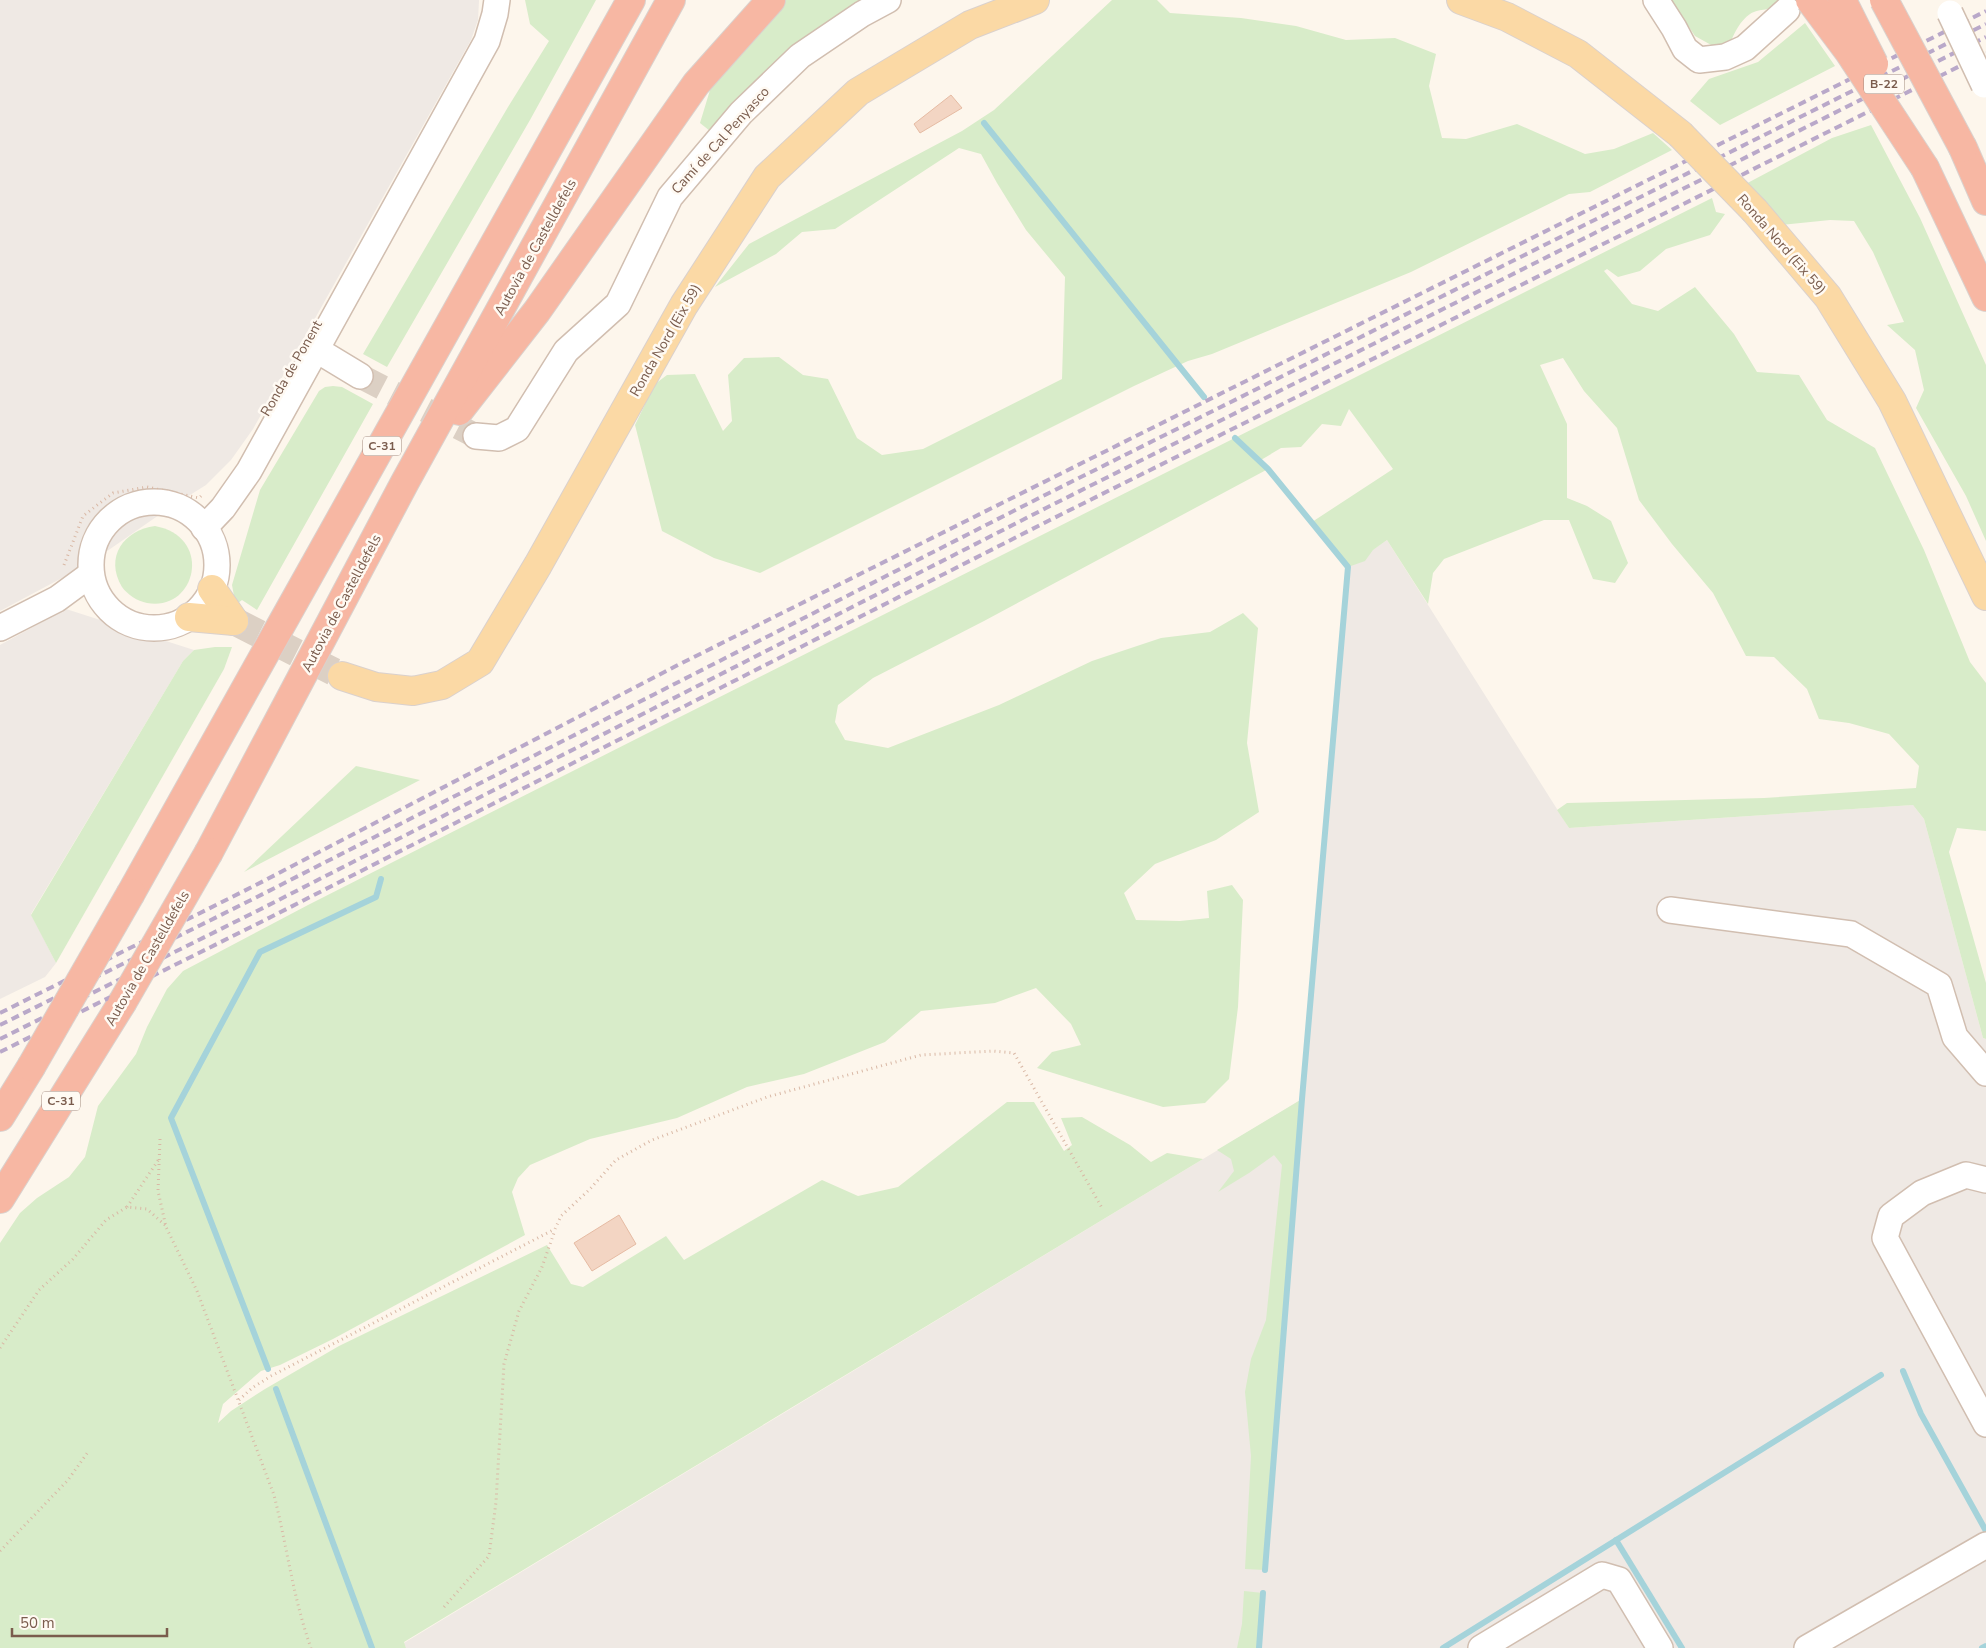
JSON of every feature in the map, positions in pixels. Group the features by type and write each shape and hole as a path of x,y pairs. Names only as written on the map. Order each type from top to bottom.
{"highway":[{"name":"C-31","path":"0,1117 31,1067 131,892 631,0"},
{"name":"Autovia de Castelldefels","path":"0,1199 122,1003 209,852 405,482 671,0"},
{"path":"405,482 537,311 696,84 771,0"},
{"name":"B-22","path":"1842,0 1986,297"},
{"name":"B-22","path":"1884,0 1963,148 1986,201"},
{"path":"1799,5 1849,52 1925,168"}],"main road":[{"name":"Ronda Nord (Eix 59)","path":"342,676 376,687 413,691 442,685 480,662 538,565 684,306 767,177 858,92 970,24 1035,0"},
{"name":"Ronda Nord (Eix 59)","path":"1461,0 1507,17 1578,54 1680,134 1755,211 1828,297 1892,401 1986,596"},
{"path":"189,617 234,621 212,590"}],"street":[{"name":"Ronda de Ponent","path":"204,528 223,508 249,471 317,350 487,41 495,14 496,0"},
{"name":"Camí de Cal Penyasco","path":"476,436 499,438 517,429 566,351 618,304 670,197 741,113 800,56 862,14 888,0"},
{"path":"1656,0 1685,49 1699,60 1725,57 1745,48 1799,5"},
{"path":"1950,6 1985,86"},
{"path":"317,350 360,376"},
{"path":"154,502 173,505 191,514 204,528 212,542 216,558 216,574 212,590 202,605 189,617 170,626 149,628 128,623 110,611 97,594 90,563 94,544 103,527 117,513 135,504 154,502"},
{"path":"0,628 57,599 91,574"},
{"path":"57,599 101,599"},
{"path":"1670,910 1851,934 1938,985 1955,1036 1986,1073"},
{"path":"1986,1180 1966,1175 1922,1194 1891,1216 1885,1238 1986,1424"},
{"path":"1807,1648 1986,1545"},
{"path":"1481,1648 1602,1575 1619,1580 1660,1648"}],"path":[{"path":"62,573 83,516 113,492 147,487 198,498 206,491"},
{"path":"444,1607 489,1556 496,1502 504,1364 519,1311 542,1267 561,1216 589,1190 616,1160 652,1140 767,1097 921,1056 993,1051 1014,1053 1102,1208"},
{"path":"160,1139 158,1191 166,1227 197,1291 274,1495 293,1589 311,1648"},
{"path":"0,1348 39,1290 73,1259 106,1220 127,1207 159,1159"},
{"path":"127,1207 147,1209 166,1227"},
{"path":"239,1400 252,1388 271,1376 555,1229"},
{"path":"0,1552 68,1480 88,1452"}],"shaded area":[{"path":"0,0 479,1 478,20 471,40 253,429 231,460 206,485 169,508 90,563 0,611"},
{"path":"1387,540 1569,828 1913,805 1924,819 1983,1038 1986,1039 1986,1648 406,1648 404,1643 1302,1099 1348,567"},
{"path":"66,609 194,650 183,661 31,914 56,963 45,977 0,999 0,645"}],"green space":[{"path":"525,0 596,0 530,120 387,367 363,354 508,107 549,41 530,24"},
{"path":"786,0 862,0 774,64 710,131 700,123 717,73"},
{"path":"1112,0 1157,0 1170,13 1241,18 1296,26 1346,40 1395,38 1436,54 1429,86 1442,138 1466,139 1517,124 1585,154 1614,149 1653,133 1672,150 1590,192 1569,194 1411,272 1212,354 1188,361 1134,386 760,573 714,558 662,531 635,425 655,384 667,375 695,374 723,431 732,421 728,375 744,358 779,357 803,375 828,379 857,438 882,455 923,449 1062,379 1065,277 1026,230 981,154 959,148 835,229 802,232 776,254 715,287 749,244 962,131 994,110"},
{"path":"1671,0 1782,0 1774,7 1754,12 1746,17 1738,27 1730,43 1713,46 1695,36"},
{"path":"1805,23 1835,66 1720,125 1690,101 1709,79 1758,62"},
{"path":"1871,125 1920,218 1986,365 1986,541 1966,496 1916,408 1924,390 1915,350 1887,325 1904,322 1873,252 1854,221 1830,220 1781,225 1740,187 1832,138"},
{"path":"1712,198 1716,212 1725,214 1710,235 1666,249 1640,271 1618,277 1607,269 1604,271 1632,304 1658,311 1695,287 1734,334 1757,372 1799,375 1827,420 1875,448 1924,550 1970,662 1986,683 1986,831 1957,828 1949,852 1986,983 1986,1039 1983,1038 1924,819 1913,805 1569,828 1557,810 1567,803 1764,798 1916,788 1919,766 1889,734 1849,723 1819,719 1807,689 1774,657 1746,656 1713,593 1672,544 1639,500 1617,428 1584,391 1563,358 1540,365 1567,424 1567,498 1587,506 1611,521 1628,563 1615,583 1593,579 1569,520 1544,520 1444,559 1433,573 1428,604 1387,540 1373,550 1365,561 1348,567 1312,522 1393,469 1349,409 1341,426 1322,424 1301,447 1281,448 1261,460 1268,469 984,621 873,678 838,705 835,722 845,740 888,748 999,705 1092,661 1161,638 1210,632 1243,613 1258,628 1247,743 1259,812 1216,840 1155,864 1124,893 1136,920 1180,921 1209,918 1207,891 1232,885 1243,900 1238,1007 1229,1079 1205,1103 1163,1107 1037,1068 1052,1052 1081,1045 1071,1024 1036,988 995,1003 921,1011 885,1042 804,1074 747,1087 677,1118 590,1139 530,1165 518,1178 512,1192 525,1235 333,1339 280,1365 261,1371 223,1404 218,1423 231,1411 265,1389 339,1346 547,1245 571,1284 583,1287 666,1236 684,1260 822,1180 858,1196 898,1187 1007,1102 1034,1102 1064,1151 1072,1145 1061,1118 1082,1117 1130,1145 1151,1162 1167,1153 1203,1159 404,1642 406,1648 0,1648 0,1243 20,1213 37,1198 69,1177 85,1157 98,1106 136,1054 147,1027 167,989 183,971 308,905 644,735"},
{"path":"325,387 342,387 373,404 257,610 242,600 238,603 234,596 232,585 260,490 319,391"},
{"path":"155,526 174,533 186,544 191,558 192,572 187,585 177,596 164,603 147,603 130,595 122,587 115,565 116,556 126,539 134,533"},
{"path":"232,647 224,669 56,963 31,915 183,661 194,650"},
{"path":"356,766 420,780 244,872"},
{"path":"1302,1099 1265,1570 1245,1569 1251,1456 1245,1392 1251,1359 1266,1320 1282,1165 1274,1155 1218,1192 1234,1171 1231,1159 1217,1150"},
{"path":"1244,1591 1263,1593 1259,1648 1237,1648 1242,1624"}],"building":[{"path":"951,95 962,108 920,133 914,124"},
{"path":"619,1215 636,1244 592,1271 574,1243"}],"waterway":[{"path":"984,123 1204,397"},
{"path":"1235,438 1268,469 1348,567 1302,1099 1265,1570"},
{"path":"268,1369 171,1118 260,952 376,897 381,879"},
{"path":"1903,1371 1921,1414 1986,1531"},
{"path":"1443,1648 1881,1375"},
{"path":"276,1389 372,1648"},
{"path":"1616,1540 1682,1648"},
{"path":"1259,1648 1263,1593"},
{"path":"1982,1648 1986,1646"}],"tunnel":[{"path":"360,376 476,436"},
{"path":"234,621 342,676"}],"railway":[{"path":"0,1013 254,886 674,667 1986,11"},
{"path":"0,1025 257,897 1041,497 1986,24"},
{"path":"0,1039 261,909 1046,508 1986,37"},
{"path":"0,1052 263,921 1050,520 1986,53"}]}
